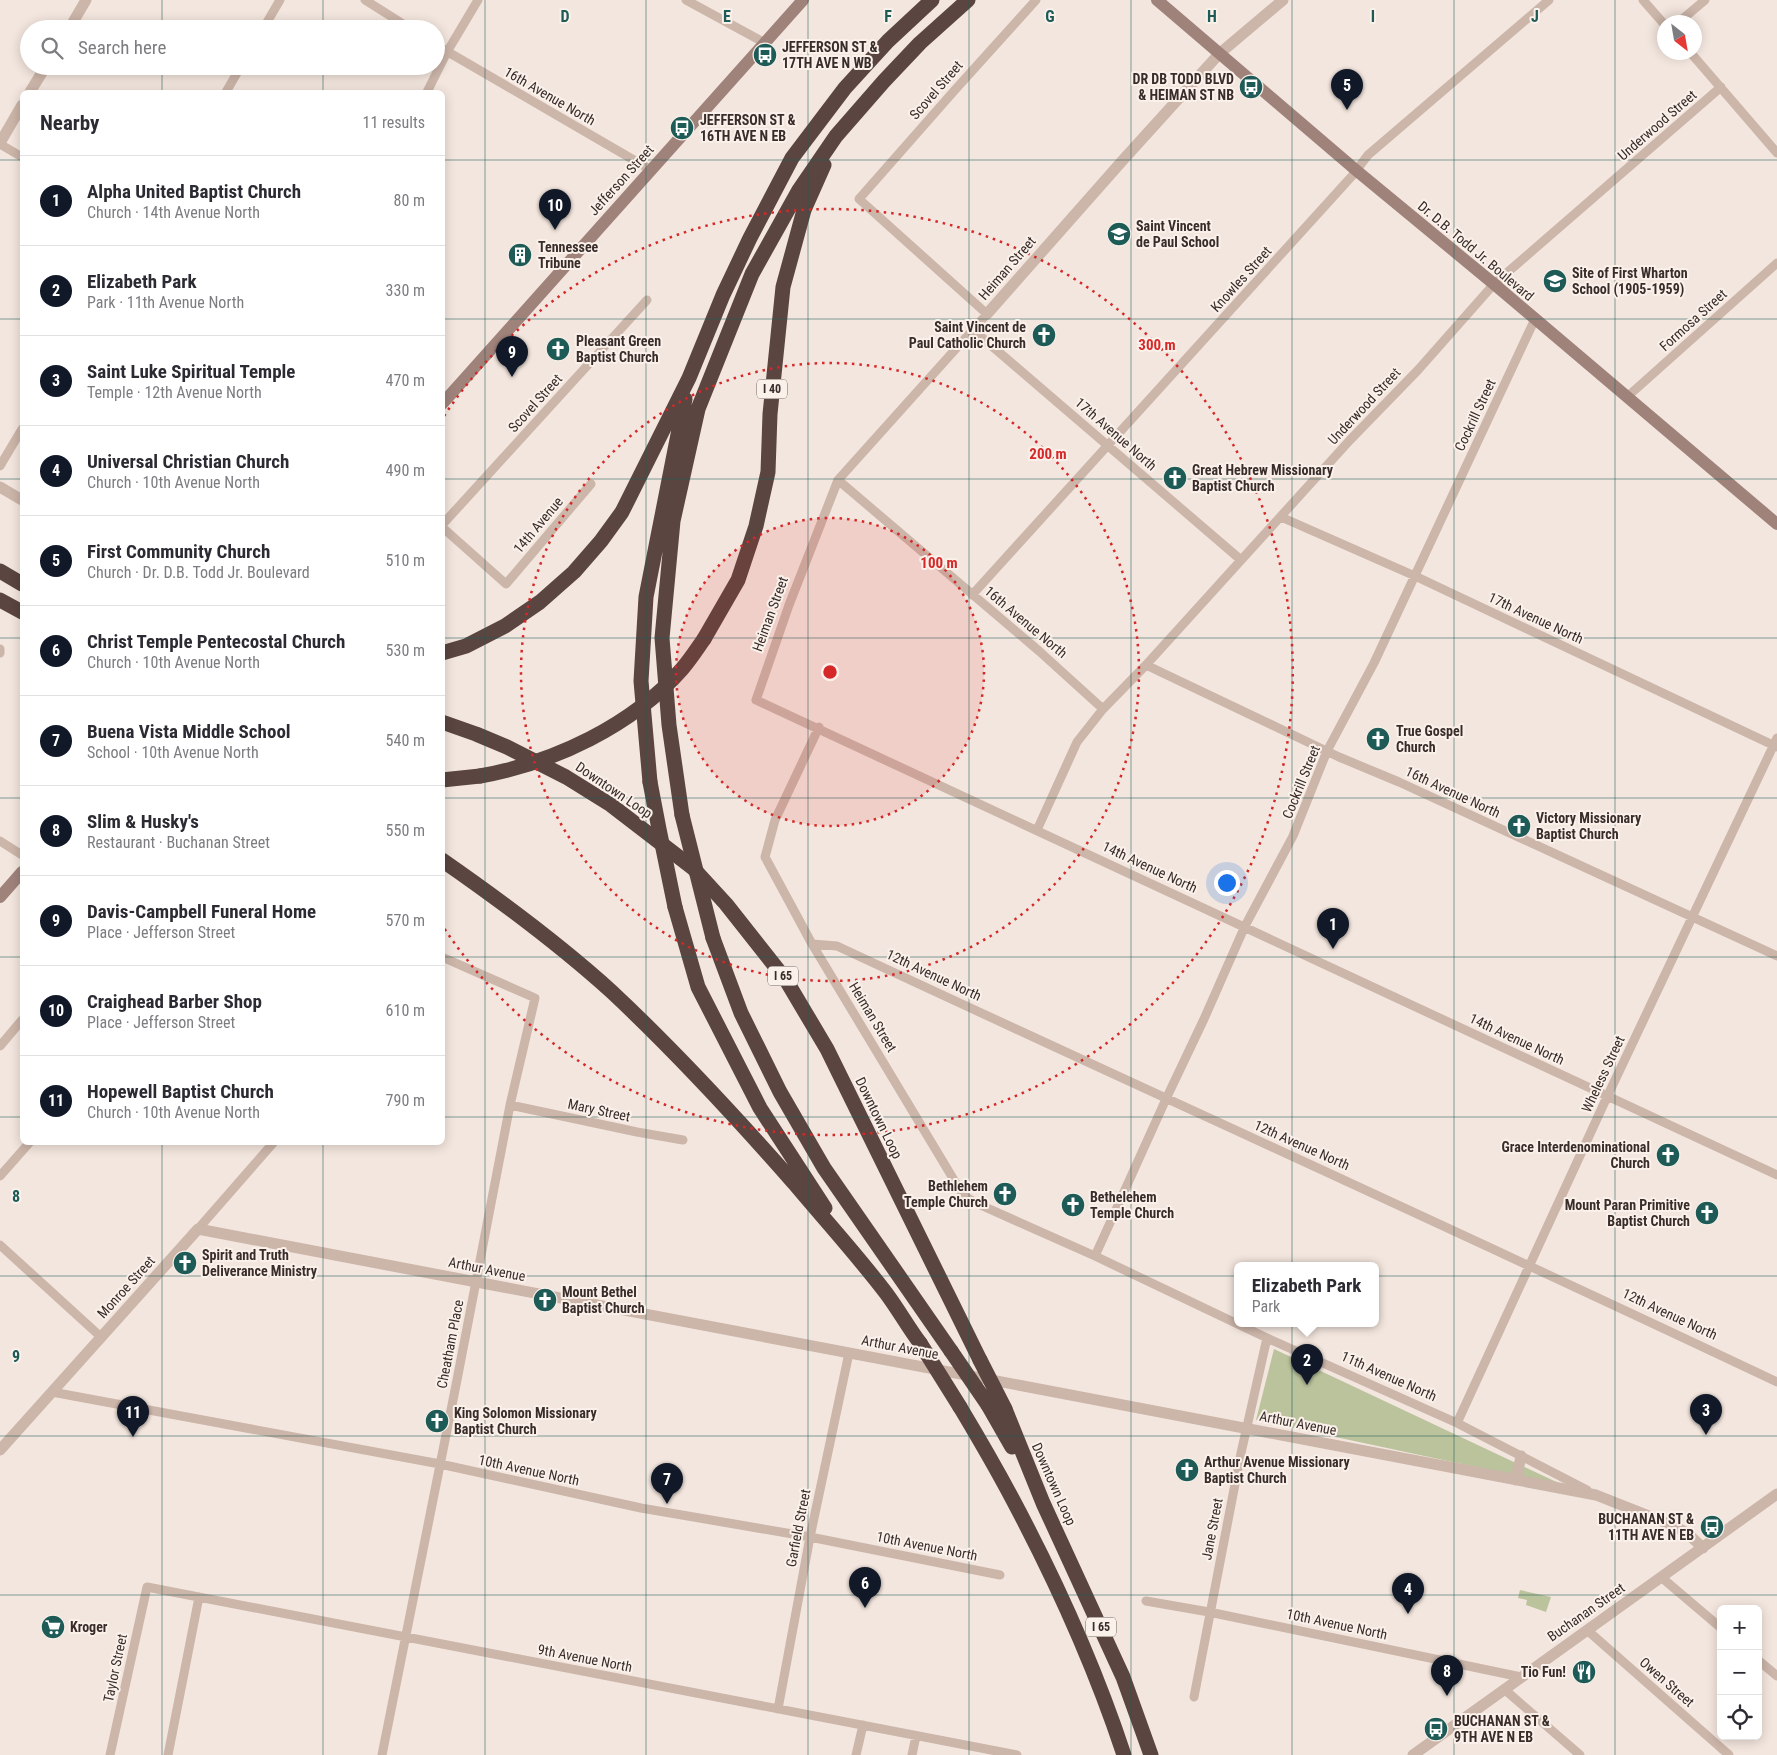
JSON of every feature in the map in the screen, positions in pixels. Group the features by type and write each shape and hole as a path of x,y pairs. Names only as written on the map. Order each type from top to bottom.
{"highway":[{"path":"445,652 466,646 506,626 540,602 574,572 601,541 622,512 689,378 727,287 750,238 792,158 845,88 888,41 932,0"},
{"name":"I 40","path":"445,780 512,770 561,753 606,729 647,702 681,670 704,639 738,580 756,526 768,472 770,414 783,288 804,210 836,136 920,43 968,0"},
{"path":"836,136 799,190 752,274 698,409 673,521 662,638 669,725 682,815 713,938 741,1013 780,1092 824,1168 988,1405 1043,1503"},
{"path":"689,378 646,597 641,681 650,782 658,829 675,907 698,987 760,1108 857,1257"},
{"path":"0,571 20,583"},
{"path":"0,600 20,611"},
{"name":"Downtown Loop","path":"445,723 507,747 566,777 611,805 692,868 726,904 786,980 827,1049 1005,1409 1043,1503 1123,1678 1151,1755"},
{"name":"I 65","path":"445,862 536,928 611,992 678,1056 748,1130 857,1257 886,1294 960,1406 1042,1556 1111,1715 1124,1755"}],"main road":[{"name":"Jefferson Street","path":"445,399 803,0"},
{"name":"Dr. D.B. Todd Jr. Boulevard","path":"1157,0 1357,171 1536,319 1777,524"},
{"path":"0,897 20,874"}],"street":[{"path":"74,20 86,0"},
{"path":"268,20 280,0"},
{"path":"365,0 397,20"},
{"path":"445,56 478,0"},
{"path":"686,0 765,43"},
{"name":"Scovel Street","path":"987,314 859,200 954,90 1036,0"},
{"name":"Heiman Street","path":"756,700 789,605 838,480 1219,54 1283,0"},
{"name":"Knowles Street","path":"972,595 1357,171 1368,155 1549,0"},
{"path":"1643,0 1657,16"},
{"path":"1687,15 1705,0"},
{"name":"16th Avenue North","path":"447,52 651,170"},
{"path":"1697,60 1777,153"},
{"path":"31,90 40,75"},
{"path":"227,90 236,75"},
{"path":"428,90 436,75"},
{"name":"Underwood Street","path":"1037,830 1077,742 1103,709 1146,665 1350,440 1418,370 1494,284 1721,87"},
{"path":"20,109 0,143 20,156"},
{"name":"Formosa Street","path":"1627,397 1777,263"},
{"name":"Scovel Street","path":"445,523 648,300"},
{"name":"Cockrill Street","path":"1095,1256 1245,926 1293,836 1327,751 1374,663 1536,319"},
{"name":"17th Avenue North","path":"972,329 1241,560"},
{"path":"0,466 20,432"},
{"name":"16th Avenue North","path":"838,480 1039,650 1103,709"},
{"name":"14th Avenue","path":"445,529 506,584 591,484"},
{"path":"0,487 20,499"},
{"name":"17th Avenue North","path":"1281,517 1415,576 1776,744"},
{"name":"16th Avenue North","path":"1146,665 1327,751 1777,956"},
{"name":"14th Avenue North","path":"756,700 819,727 1777,1175"},
{"name":"Heiman Street","path":"819,727 775,820 765,857 812,944 954,1182"},
{"name":"Wheless Street","path":"1457,1423 1607,1096 1776,744"},
{"path":"0,841 20,854"},
{"name":"12th Avenue North","path":"812,944 837,946 1530,1265 1777,1382"},
{"name":"Cheatham Place","path":"382,1755 510,1105 535,998 445,958"},
{"path":"0,1046 20,1022"},
{"name":"Mary Street","path":"510,1105 683,1140"},
{"path":"0,1176 27,1145"},
{"name":"Monroe Street","path":"0,1450 271,1145"},
{"name":"11th Avenue North","path":"954,1182 963,1195 976,1203 1095,1256 1234,1322"},
{"name":"Arthur Avenue","path":"198,1229 1596,1495"},
{"path":"0,1245 101,1337"},
{"name":"11th Avenue North","path":"1244,1327 1457,1423 1596,1495 1672,1525 1687,1534 1702,1548"},
{"name":"Jane Street","path":"1194,1697 1246,1429 1267,1338"},
{"name":"Garfield Street","path":"778,1709 810,1537 848,1353"},
{"name":"10th Avenue North","path":"52,1392 440,1464 641,1508 810,1537 1000,1575"},
{"path":"1516,1480 1521,1456"},
{"name":"Buchanan Street","path":"1413,1755 1777,1494"},
{"path":"1660,1578 1717,1625"},
{"name":"9th Avenue North","path":"147,1588 1017,1755"},
{"name":"Taylor Street","path":"110,1755 147,1588"},
{"path":"168,1755 199,1597"},
{"name":"10th Avenue North","path":"1146,1601 1210,1612 1521,1677"},
{"name":"Owen Street","path":"1587,1630 1729,1755"},
{"path":"1762,1663 1777,1676"},
{"path":"1504,1689 1580,1755"},
{"path":"856,1755 863,1725"},
{"path":"912,1755 916,1736"}],"green space":[{"path":"1274,1349 1565,1486 1256,1420"},
{"path":"1520,1590 1551,1597 1546,1612 1526,1605 1527,1600 1518,1598"}],"place":[{"name":"JEFFERSON ST & 17TH AVE N WB","path":"765,55"},
{"name":"DR DB TODD BLVD & HEIMAN ST NB","path":"1251,87"},
{"name":"First Community Church","path":"1347,110"},
{"name":"JEFFERSON ST & 16TH AVE N EB","path":"682,128"},
{"name":"Craighead Barber Shop","path":"555,230"},
{"name":"Saint Vincent de Paul School","path":"1119,234"},
{"name":"Tennessee Tribune","path":"520,255"},
{"name":"Site of First Wharton School (1905-1959)","path":"1555,281"},
{"name":"Saint Vincent de Paul Catholic Church","path":"1044,335"},
{"name":"Pleasant Green Baptist Church","path":"558,349"},
{"name":"Davis-Campbell Funeral Home","path":"512,377"},
{"name":"Great Hebrew Missionary Baptist Church","path":"1175,478"},
{"name":"True Gospel Church","path":"1378,739"},
{"name":"Victory Missionary Baptist Church","path":"1519,826"},
{"name":"Alpha United Baptist Church","path":"1333,949"},
{"name":"Grace Interdenominational Church","path":"1668,1155"},
{"name":"Bethlehem Temple Church","path":"1005,1194"},
{"name":"Bethelehem Temple Church","path":"1073,1205"},
{"name":"Mount Paran Primitive Baptist Church","path":"1707,1213"},
{"name":"Spirit and Truth Deliverance Ministry","path":"185,1263"},
{"name":"Mount Bethel Baptist Church","path":"545,1300"},
{"name":"Elizabeth Park","path":"1307,1385"},
{"name":"King Solomon Missionary Baptist Church","path":"437,1421"},
{"name":"Saint Luke Spiritual Temple","path":"1706,1435"},
{"name":"Hopewell Baptist Church","path":"133,1437"},
{"name":"Arthur Avenue Missionary Baptist Church","path":"1187,1470"},
{"name":"Buena Vista Middle School","path":"667,1504"},
{"name":"BUCHANAN ST & 11TH AVE N EB","path":"1712,1527"},
{"name":"Christ Temple Pentecostal Church","path":"865,1608"},
{"name":"Universal Christian Church","path":"1408,1614"},
{"name":"Kroger","path":"53,1627"},
{"name":"Tio Fun!","path":"1584,1672"},
{"name":"Slim & Husky's","path":"1447,1696"},
{"name":"BUCHANAN ST & 9TH AVE N EB","path":"1436,1729"}]}
